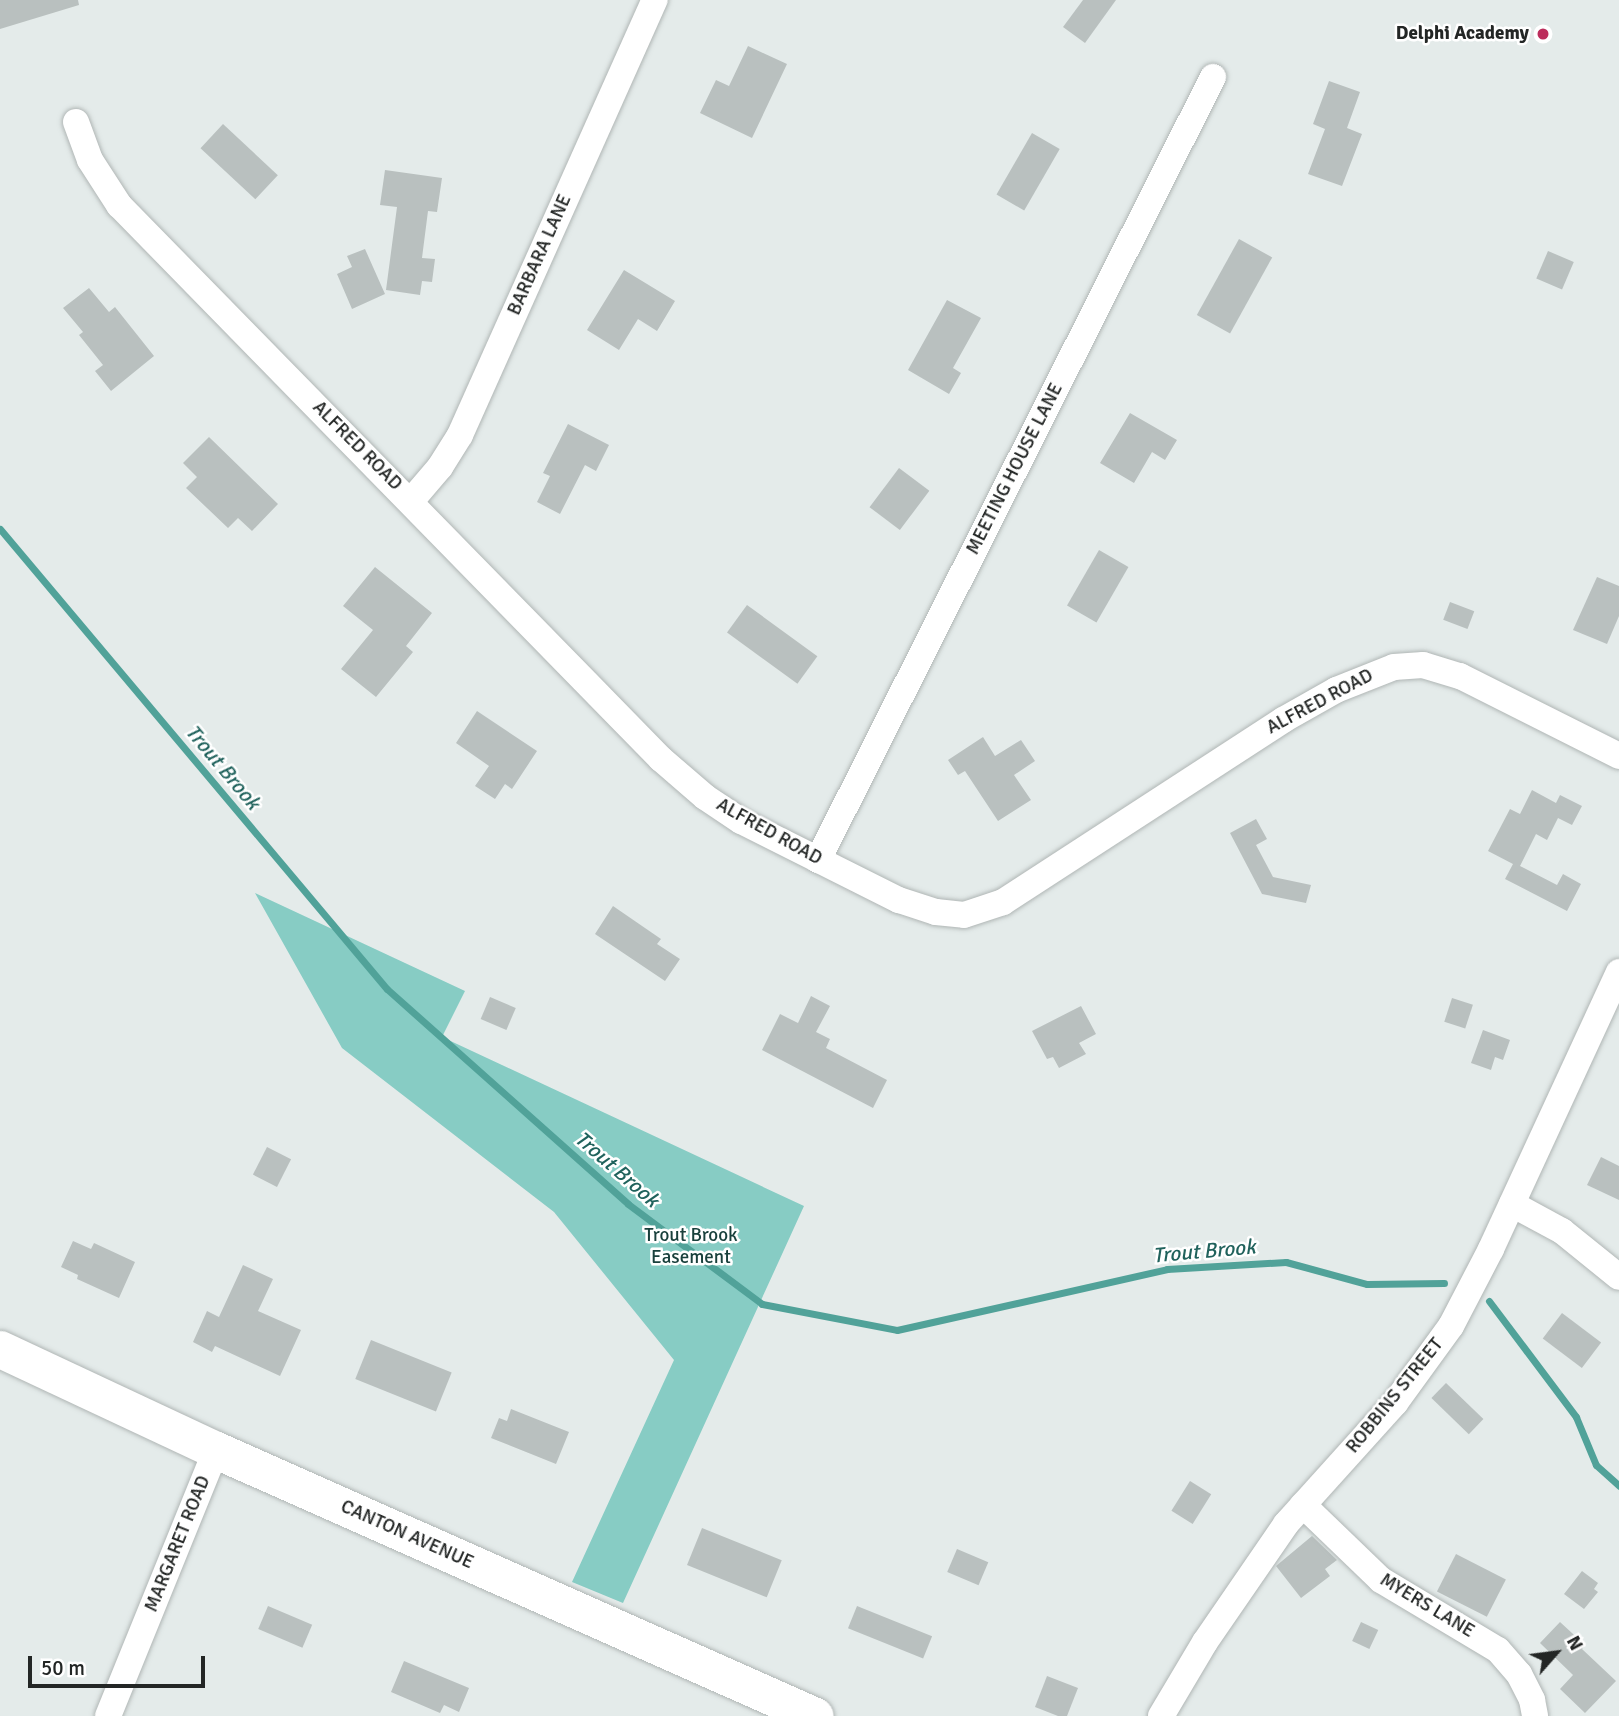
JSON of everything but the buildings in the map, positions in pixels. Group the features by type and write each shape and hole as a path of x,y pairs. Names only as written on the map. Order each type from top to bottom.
{"main road":[{"name":"CANTON AVENUE","path":"0,1349 771,1707 815,1716"}],"street":[{"name":"BARBARA LANE","path":"411,501 440,467 460,435 655,0"},
{"name":"MEETING HOUSE LANE","path":"818,860 1213,78"},
{"name":"ALFRED ROAD","path":"76,122 90,160 120,205 638,736 683,778 741,821 917,907 949,914 978,912 1016,895 1292,714 1363,677 1409,664 1438,668 1460,677 1619,756"},
{"name":"ROBBINS STREET","path":"1161,1716 1250,1574 1303,1505 1395,1403 1434,1353 1465,1301 1619,972"},
{"path":"1512,1204 1562,1231 1619,1277"},
{"name":"MARGARET ROAD","path":"108,1716 216,1451"},
{"name":"MYERS LANE","path":"1303,1505 1381,1580 1497,1650 1519,1674 1532,1700 1535,1716"}],"green space":[{"name":"Trout Brook Easement","path":"255,893 465,991 442,1037 804,1206 623,1603 572,1582 674,1360 554,1212 342,1048"}],"waterway":[{"name":"Trout Brook","path":"0,529 387,989 628,1204 762,1304 897,1330 1167,1269 1286,1262 1367,1284 1444,1283"},
{"name":"Trout Brook","path":"1489,1301 1576,1417 1596,1465 1619,1486"}],"place":[{"name":"Delphi Academy","path":"1543,34"}]}
